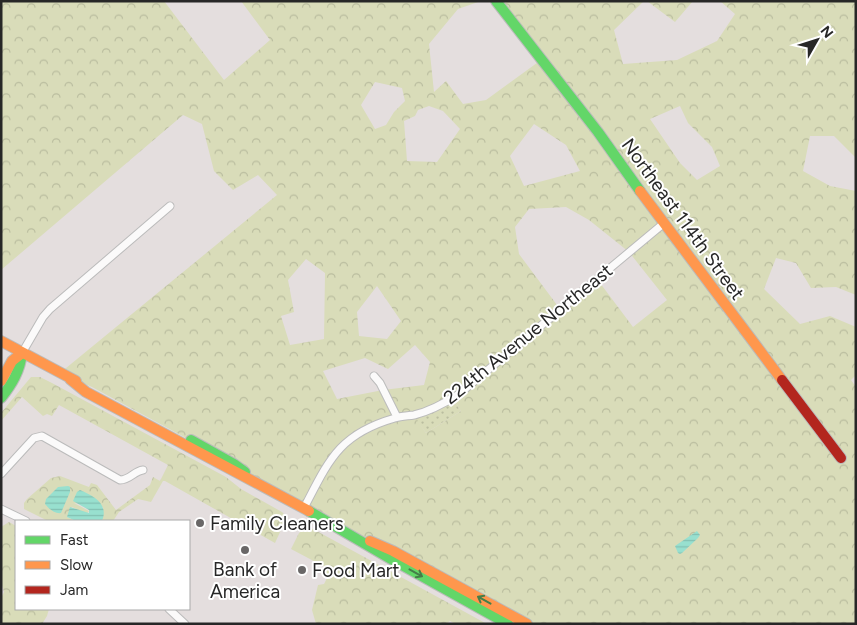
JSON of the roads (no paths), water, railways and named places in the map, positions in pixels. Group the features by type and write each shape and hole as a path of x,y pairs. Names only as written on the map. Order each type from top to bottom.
{"main road":[{"name":"Northeast 114th Street","path":"496,1 598,132 663,224 841,458"},
{"path":"1,341 70,379 86,392 232,471 255,481 344,530 390,560 508,624"},
{"path":"1,381 12,361 22,352"},
{"path":"1,398 21,366 22,352"},
{"path":"344,530 393,550 527,624"}],"street":[{"path":"22,352 43,317 50,309 170,206"},
{"name":"224th Avenue Northeast","path":"304,508 328,463 338,449 362,432 397,417 430,410 459,394 663,224"},
{"path":"374,376 380,383 397,417"},
{"path":"1,474 34,438 42,436 120,480 143,470"},
{"path":"1,509 24,520"},
{"path":"170,610 185,624"}],"place":[{"name":"Family Cleaners","path":"200,523"},
{"name":"Bank of America","path":"245,550"},
{"name":"Food Mart","path":"302,570"}]}
